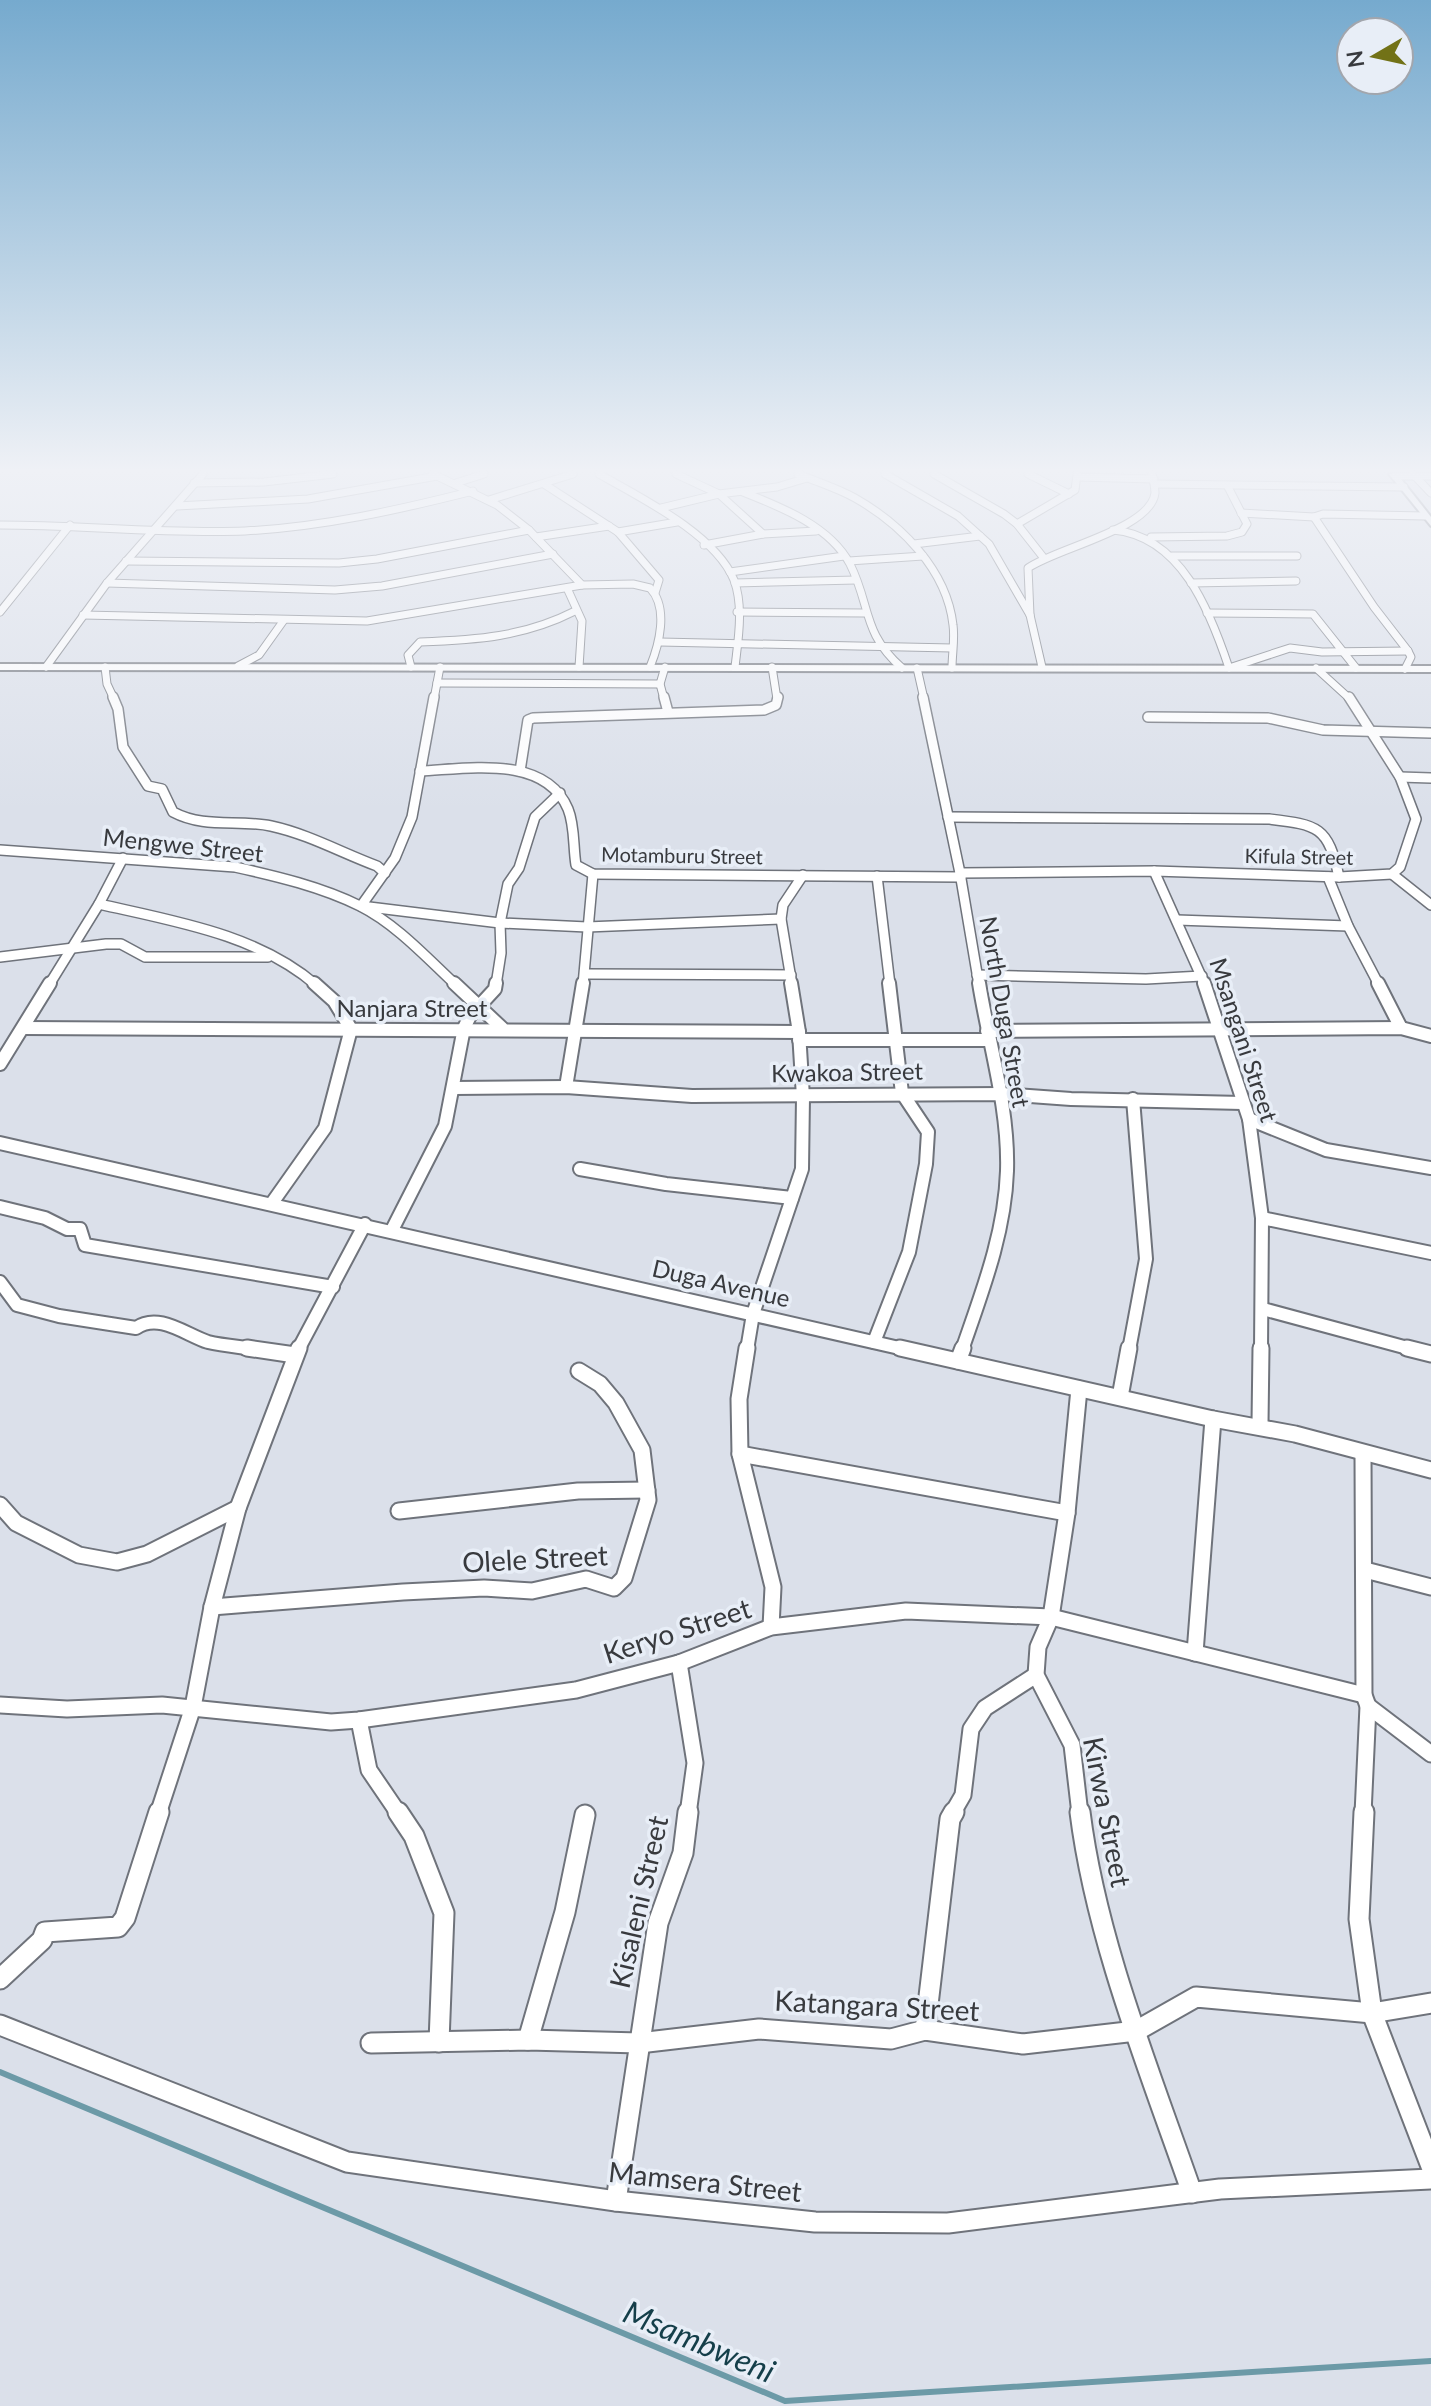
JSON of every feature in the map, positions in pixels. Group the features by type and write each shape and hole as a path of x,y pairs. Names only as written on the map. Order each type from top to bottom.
{"main road":[{"path":"0,667 1431,669"}],"street":[{"path":"0,612 21,586"},
{"path":"46,667 105,586"},
{"path":"214,586 335,590 379,586"},
{"path":"83,615 367,621 576,586"},
{"path":"647,586 655,593"},
{"path":"650,667 660,642 662,621 655,593 657,586"},
{"path":"735,586 738,645 735,667"},
{"path":"858,586 876,644 902,668"},
{"path":"941,586 950,610 952,668"},
{"path":"1013,586 1030,615"},
{"path":"1029,586 1030,615 1042,667"},
{"path":"1193,586 1229,668 1290,648 1342,652 1408,651"},
{"path":"1363,586 1408,651 1411,657 1405,669"},
{"path":"567,588 582,621 579,667"},
{"path":"411,667 408,655 420,642 490,639 553,622 575,611"},
{"path":"737,612 864,613"},
{"path":"1207,613 1313,614 1356,668"},
{"path":"238,666 259,655 284,620"},
{"path":"660,642 876,644 952,648"},
{"path":"105,667 107,684 118,709 123,747 148,786 162,789 168,809 173,813 202,825 250,823 289,830 377,866 385,873"},
{"path":"440,667 405,839 361,906 500,923 587,927 781,919"},
{"path":"665,667 660,684 668,712"},
{"path":"520,771 528,720 772,709 778,696 772,667"},
{"name":"North Duga Street","path":"917,668 961,875 988,1036 1002,1094 1007,1172 993,1262 958,1361"},
{"path":"1316,668 1348,696 1400,777 1416,819 1400,867 1392,874 1431,905"},
{"path":"437,683 660,684"},
{"path":"1148,717 1268,718 1323,730 1431,733"},
{"path":"392,1230 445,1126 464,1028 470,1016 495,989 501,953 500,923 508,884 519,868 535,817 560,793 546,782 520,771 420,771"},
{"path":"1400,777 1431,778"},
{"name":"Motamburu Street","path":"560,793 569,812 576,865 593,874 961,875"},
{"path":"948,817 1269,819 1313,825 1324,831 1333,845 1334,877 1348,926 1406,1028 1431,1036"},
{"path":"1416,819 1431,821"},
{"name":"Mengwe Street","path":"0,850 235,867 272,875 361,906 410,942 502,1028"},
{"path":"0,1064 99,904 123,858"},
{"name":"Kifula Street","path":"961,875 1154,871 1334,877 1392,874"},
{"name":"Msangani Street","path":"1154,871 1202,976 1249,1119 1262,1218 1260,1423"},
{"path":"566,1087 585,974 593,874"},
{"path":"771,1627 773,1587 740,1454 739,1399 753,1314 802,1169 803,1097 799,1036 781,919 783,905 803,875"},
{"path":"874,1342 909,1252 926,1164 928,1132 902,1093 877,876"},
{"path":"99,904 215,932 277,957 333,999 351,1029 325,1128 272,1203"},
{"path":"1177,920 1348,926"},
{"path":"0,957 121,944 145,957 277,957"},
{"path":"585,974 791,975"},
{"path":"977,975 1146,979 1202,976"},
{"path":"1406,1028 1431,1024"},
{"name":"Nanjara Street","path":"24,1028 502,1028 895,1040 1068,1029 1220,1032 1406,1028"},
{"name":"Kwakoa Street","path":"454,1088 566,1087 692,1096 1002,1094 1071,1099 1242,1103"},
{"path":"1120,1397 1146,1259 1133,1099"},
{"path":"1249,1119 1326,1150 1431,1168"},
{"name":"Duga Avenue","path":"0,1143 1213,1419 1260,1423 1363,1455 1431,1470"},
{"path":"580,1169 666,1184 792,1198"},
{"path":"0,1207 45,1218 67,1229 80,1229 85,1245 333,1287"},
{"path":"1262,1218 1431,1253"},
{"path":"0,1979 42,1940 45,1932 118,1927 125,1918 193,1707 212,1607 238,1508 295,1355 365,1224"},
{"path":"0,1282 17,1305 59,1316 136,1328 143,1323 160,1322 209,1342 295,1355"},
{"path":"1263,1309 1431,1354"},
{"name":"Olele Street","path":"212,1607 416,1591 484,1588 532,1591 586,1579 614,1588 624,1578 644,1521 647,1490 642,1450 616,1403 600,1384 579,1371"},
{"path":"925,2030 950,1819 963,1795 971,1729 985,1708 1036,1675 1038,1647 1051,1617 1067,1513 1079,1389"},
{"path":"1195,1653 1213,1419"},
{"path":"740,1454 1067,1513"},
{"path":"1363,1455 1366,1701 1359,1919 1372,2013 1431,2166"},
{"path":"399,1511 578,1491 647,1490"},
{"path":"0,1505 8,1524 79,1555 117,1562 147,1554 238,1508"},
{"path":"1365,1570 1431,1587"},
{"name":"Keryo Street","path":"0,1705 67,1709 193,1707 331,1722 359,1720 576,1690 679,1663 771,1627 906,1611 1051,1617 1195,1653 1366,1701 1431,1754"},
{"name":"Kisaleni Street","path":"616,2201 658,1923 683,1853 695,1763 679,1663"},
{"name":"Kirwa Street","path":"1036,1675 1072,1745 1087,1868 1136,2031 1192,2193"},
{"path":"359,1720 369,1770 414,1836 444,1913 439,2042"},
{"path":"528,2040 565,1912 585,1815"},
{"name":"Katangara Street","path":"371,2043 528,2040 639,2043 759,2029 891,2039 925,2030 1023,2044 1136,2031 1196,1997 1372,2013 1431,2003"},
{"name":"Mamsera Street","path":"0,2025 347,2162 616,2201 815,2222 948,2223 1220,2189 1431,2179"}],"waterway":[{"name":"Msambweni","path":"0,2072 785,2401 1431,2361"}]}
